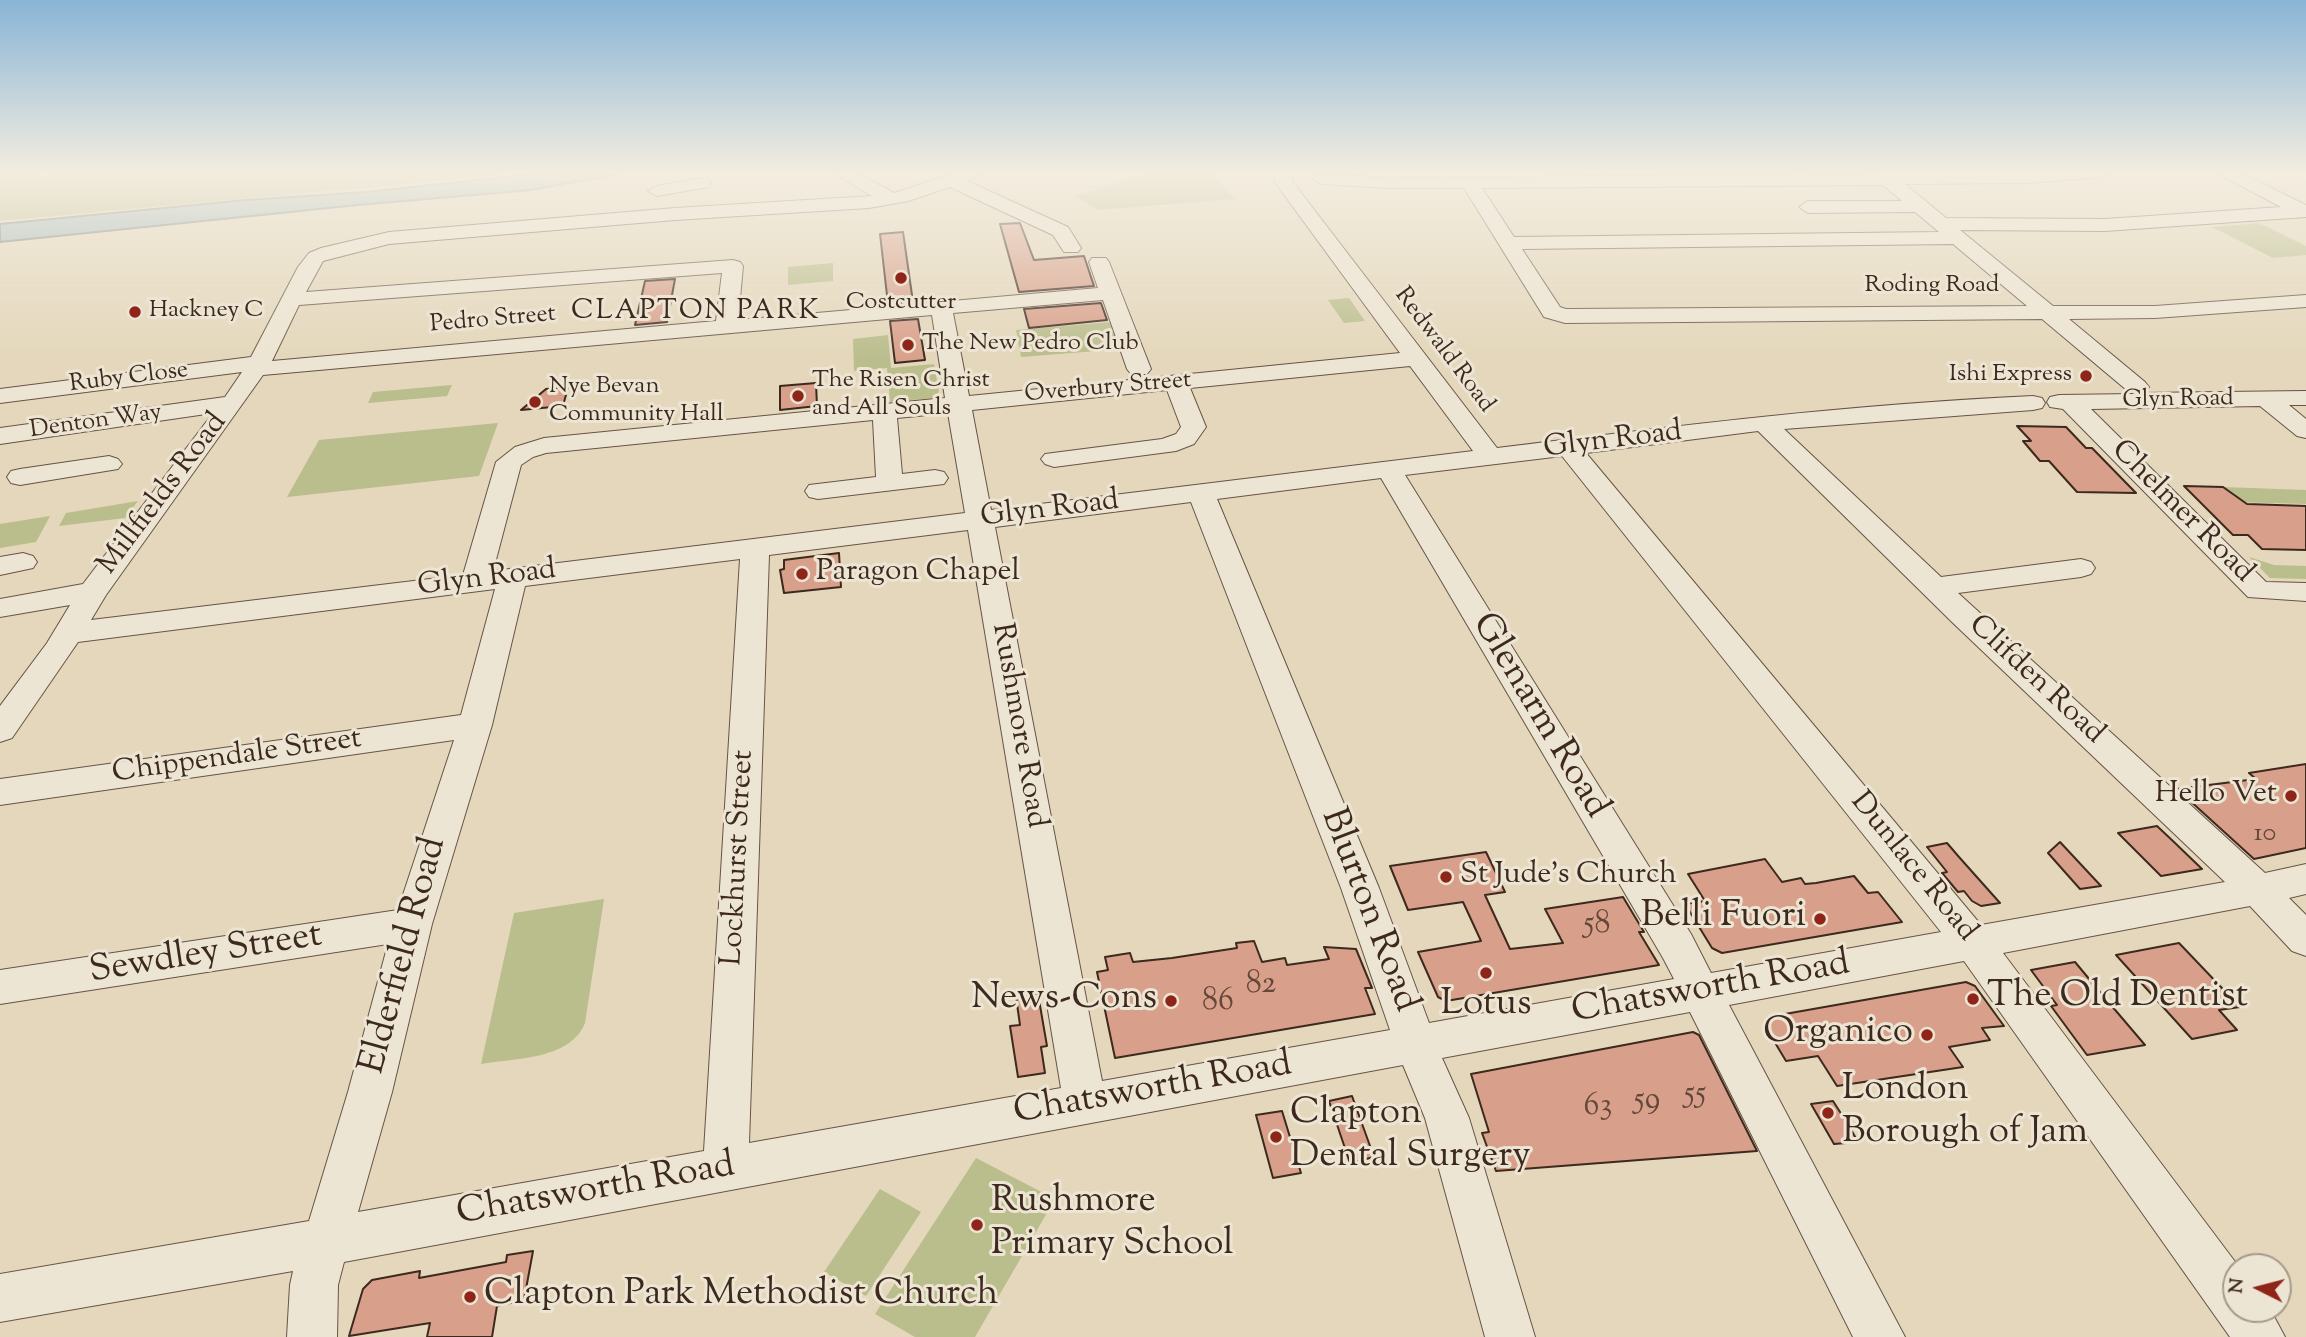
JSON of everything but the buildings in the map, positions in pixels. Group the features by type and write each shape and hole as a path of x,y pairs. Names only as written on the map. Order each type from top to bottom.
{"street":[{"name":"Millfields Road","path":"0,730 68,633 93,592 233,403 257,366 308,267 319,255 400,236 420,234"},
{"path":"1061,234 1071,248"},
{"name":"Redwald Road","path":"1323,234 1491,458"},
{"path":"1501,234 1506,243 1956,238"},
{"path":"1952,234 2137,387"},
{"name":"Roding Road","path":"1506,243 1552,312 1558,315 2155,312 2306,301"},
{"path":"1099,262 1139,369"},
{"path":"291,299 733,266 726,327"},
{"name":"Pedro Street","path":"257,366 1110,293"},
{"name":"Rushmore Road","path":"942,307 957,403 1086,1103"},
{"name":"Overbury Street","path":"475,582 509,463 524,452 544,446 1416,358"},
{"name":"Ruby Close","path":"0,396 257,366"},
{"path":"1054,459 1167,446 1185,439 1194,427 1176,382"},
{"name":"Glyn Road","path":"68,633 1764,423 1965,406 2306,398"},
{"path":"2267,400 2306,430"},
{"name":"Denton Way","path":"0,436 233,403"},
{"name":"Chelmer Road","path":"2051,403 2258,591 2306,592"},
{"path":"884,410 890,483"},
{"name":"Clifden Road","path":"1764,423 1934,587 2258,890 2306,940"},
{"path":"50,429 20,477 109,464"},
{"name":"Dunlace Road","path":"1569,448 1973,943 2222,1284"},
{"name":"Glenarm Road","path":"1389,470 1701,990 1880,1337"},
{"path":"818,491 935,478"},
{"name":"Blurton Road","path":"1202,493 1360,888 1416,1044 1447,1118 1510,1337"},
{"name":"Lockhurst Street","path":"726,1168 755,547"},
{"path":"1934,587 2081,568"},
{"name":"Elderfield Road","path":"312,1337 314,1285 370,1093 413,924 475,725 513,577"},
{"path":"0,608 93,592"},
{"name":"Chippendale Street","path":"0,792 475,725"},
{"name":"Chatsworth Road","path":"0,1298 1973,943 2306,879"},
{"name":"Sewdley Street","path":"0,987 413,924"}],"green space":[{"path":"2227,234 2282,234 2306,246 2306,255 2273,258"},
{"path":"833,263 833,281 788,285 788,267"},
{"path":"1349,298 1365,321 1344,323 1328,300"},
{"path":"1111,322 1122,349 1021,357 1016,330"},
{"path":"888,335 891,368 934,364 939,392 933,398 890,402 887,368 854,371 853,339"},
{"path":"452,385 447,396 368,403 373,392"},
{"path":"498,423 479,476 287,497 319,440"},
{"path":"2223,487 2306,490 2306,504 2235,502 2234,494"},
{"path":"138,501 125,518 59,526 66,513"},
{"path":"50,516 36,542 0,548 0,524"},
{"path":"2249,557 2274,565 2306,566 2306,579 2270,578"},
{"path":"604,899 585,1023 578,1035 554,1051 481,1064 514,913"},
{"path":"976,1158 1055,1199 975,1337 915,1337 875,1314"},
{"path":"880,1189 921,1212 866,1296 824,1272"}],"water":[{"path":"0,234 74,234 0,242"}],"place":[{"name":"Costcutter","path":"901,278"},
{"name":"Hackney C","path":"135,312"},
{"name":"The New Pedro Club","path":"908,345"},
{"name":"Ishi Express","path":"2086,376"},
{"name":"The Risen Christ and All Souls","path":"798,396"},
{"name":"Nye Bevan Community Hall","path":"535,402"},
{"name":"Paragon Chapel","path":"802,574"},
{"name":"Hello Vet","path":"2291,796"},
{"name":"St Jude's Church","path":"1446,877"},
{"name":"Belli Fuori","path":"1820,919"},
{"name":"Lotus","path":"1486,973"},
{"name":"The Old Dentist","path":"1973,999"},
{"name":"News-Cons","path":"1171,1001"},
{"name":"Organico","path":"1927,1035"},
{"name":"London Borough of Jam","path":"1828,1113"},
{"name":"Clapton Dental Surgery","path":"1276,1137"},
{"name":"Rushmore Primary School","path":"977,1225"},
{"name":"Clapton Park Methodist Church","path":"470,1297"}],"district":[{"name":"CLAPTON PARK","path":"696,313"}]}
